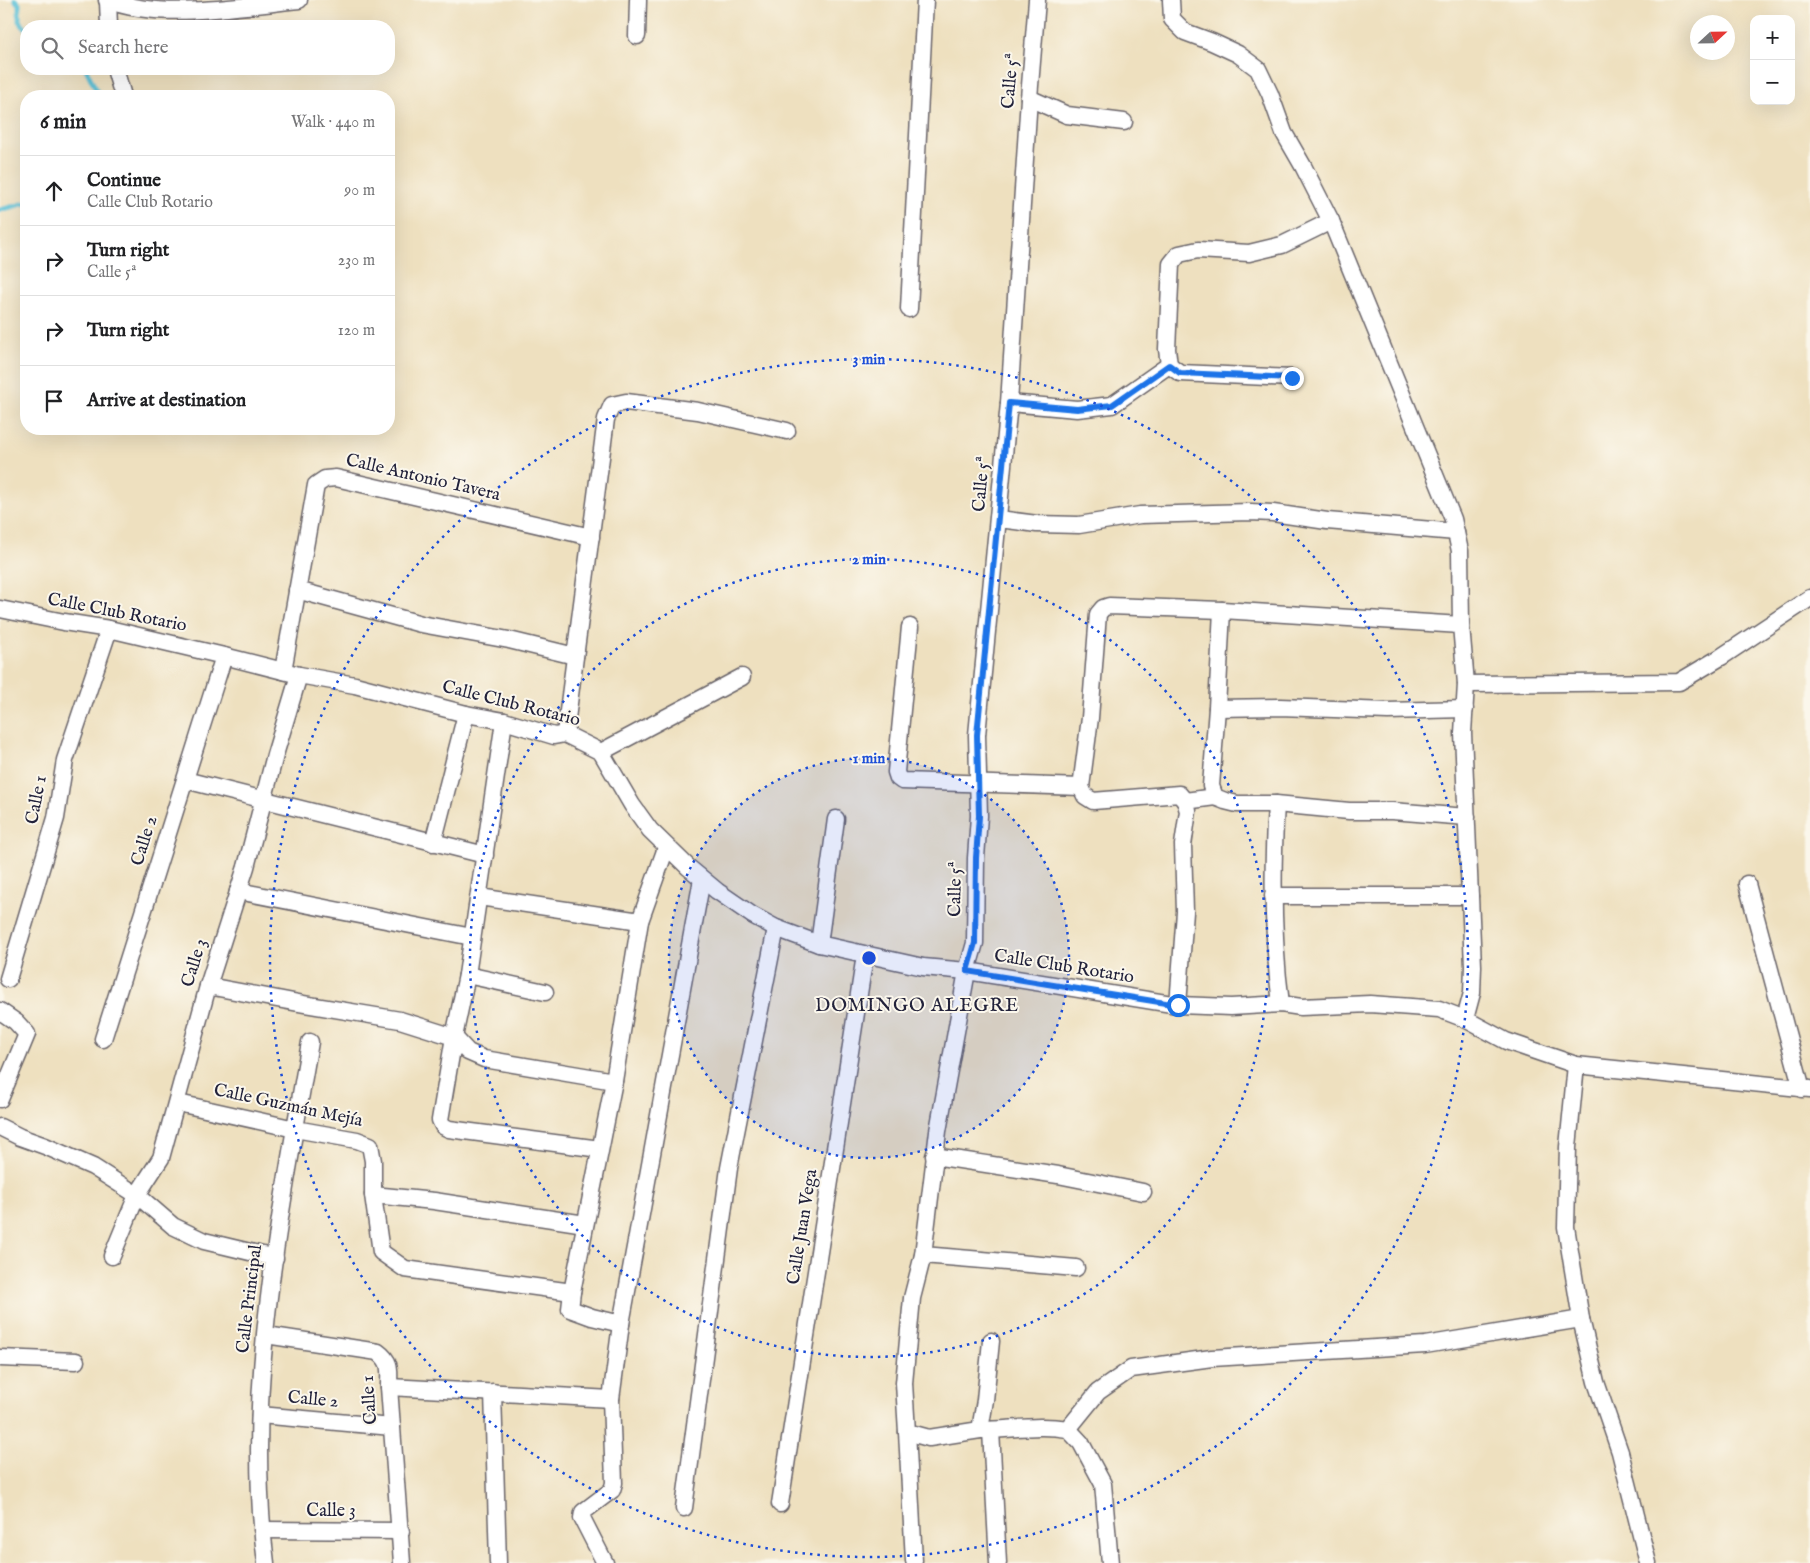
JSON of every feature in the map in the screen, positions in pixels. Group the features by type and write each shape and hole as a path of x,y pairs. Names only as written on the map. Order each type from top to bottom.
{"street":[{"path":"109,20 107,0 166,11 222,4 299,0"},
{"path":"637,36 638,0"},
{"path":"909,309 925,0"},
{"name":"Calle 5ª","path":"914,1561 905,1374 912,1298 923,1255 934,1156 967,971 975,943 976,858 979,816 977,735 1009,403 1037,0"},
{"path":"1171,0 1172,19 1185,32 1238,54 1258,69 1270,94 1284,133 1331,221 1453,519 1460,551 1461,625 1466,684 1463,734 1473,966 1472,993 1465,1019"},
{"path":"117,75 121,90"},
{"path":"1029,98 1067,115 1124,122"},
{"path":"1292,378 1180,373 1169,365 1167,349 1171,264 1179,254 1198,250 1249,253 1282,245 1331,221"},
{"path":"1009,403 1077,409 1112,405 1169,365"},
{"path":"565,734 606,419 612,405 626,402 698,411 787,431"},
{"name":"Calle Antonio Tavera","path":"291,673 298,590 316,484 325,478 336,478 591,537"},
{"path":"999,519 1038,524 1079,525 1140,515 1250,512 1273,513 1337,522 1456,532"},
{"path":"298,590 421,624 509,640 575,656"},
{"path":"1466,684 1679,682 1721,657 1810,598"},
{"path":"1178,1005 1185,912 1183,845 1188,811 1185,801 1179,794 1092,800 1085,796 1081,787 1090,718 1098,614 1103,608 1109,606 1222,610 1461,625"},
{"name":"Calle Club Rotario","path":"0,609 109,629 291,673 355,685 466,714 504,721 554,736 565,734 600,752 632,805 650,830 666,848 702,879 752,915 776,928 818,944 922,967 967,971 1178,1005 1231,1007 1281,1004 1301,1007 1370,1004 1439,1009 1465,1019 1506,1041 1576,1065 1806,1089"},
{"path":"1216,797 1211,786 1222,610"},
{"path":"910,627 896,772 898,778 902,781 978,782 1081,787"},
{"name":"Calle 1","path":"8,980 56,818 65,760 109,629"},
{"name":"Calle 2","path":"103,1039 224,656"},
{"name":"Calle 3","path":"112,1256 138,1195 161,1158 178,1103 208,986 238,891 263,801 291,673"},
{"path":"600,752 742,677"},
{"path":"1217,708 1280,707 1388,711 1465,710"},
{"path":"433,843 466,714"},
{"path":"504,721 467,975 440,1120 443,1126 449,1130 600,1149"},
{"path":"185,780 485,855"},
{"path":"1185,801 1216,797 1225,802 1237,804 1276,804 1350,811 1392,811 1467,817"},
{"path":"1276,804 1273,896 1275,963 1281,1004"},
{"path":"818,944 836,819"},
{"path":"621,1324 570,1310 614,1081 640,921 666,848"},
{"path":"605,1563 582,1518 583,1512 612,1490 614,1483 611,1399 621,1324 702,879"},
{"path":"1747,884 1806,1089"},
{"path":"238,891 472,937"},
{"path":"1273,896 1470,896"},
{"path":"478,897 640,921"},
{"path":"684,1508 729,1168 776,928"},
{"name":"Calle Juan Vega","path":"780,1504 865,955"},
{"path":"467,975 544,992"},
{"path":"208,986 400,1020 454,1037 468,1052 484,1059 614,1081"},
{"path":"0,1012 16,1022 27,1034 0,1099"},
{"name":"Calle Principal","path":"266,1563 262,1530 258,1445 266,1335 275,1258 310,1042"},
{"path":"1576,1065 1568,1146 1566,1227 1581,1319 1596,1382 1620,1452 1648,1563"},
{"name":"Calle Guzmán Mejía","path":"178,1103 295,1129 357,1140 370,1145 373,1161 373,1195"},
{"path":"0,1127 93,1167 138,1195 173,1226 204,1241 275,1258"},
{"path":"934,1156 1058,1175 1143,1192"},
{"path":"572,1292 405,1269 381,1252 373,1195 434,1201 586,1224"},
{"path":"923,1255 1076,1268"},
{"path":"1068,1429 1098,1392 1131,1369 1212,1358 1425,1345 1581,1319"},
{"name":"Calle 1","path":"266,1335 378,1352 386,1358 389,1368 402,1563"},
{"path":"991,1340 985,1400 985,1430 998,1563"},
{"path":"0,1358 76,1361"},
{"path":"389,1386 611,1399"},
{"path":"493,1392 498,1563"},
{"name":"Calle 2","path":"260,1415 392,1426"},
{"path":"907,1432 929,1438 985,1430 1042,1426 1068,1429 1081,1444 1103,1484 1110,1563"},
{"name":"Calle 3","path":"262,1530 401,1531"}],"waterway":[{"path":"15,0 19,4 20,22"},
{"path":"89,75 96,90"},
{"path":"0,210 20,205"}],"district":[{"name":"DOMINGO ALEGRE","path":"917,1006"}],"route":[{"path":"1178,1005 967,971 975,943 976,858 979,816 977,735 1009,403 1077,409 1112,405 1169,365 1180,373 1292,378"}]}
